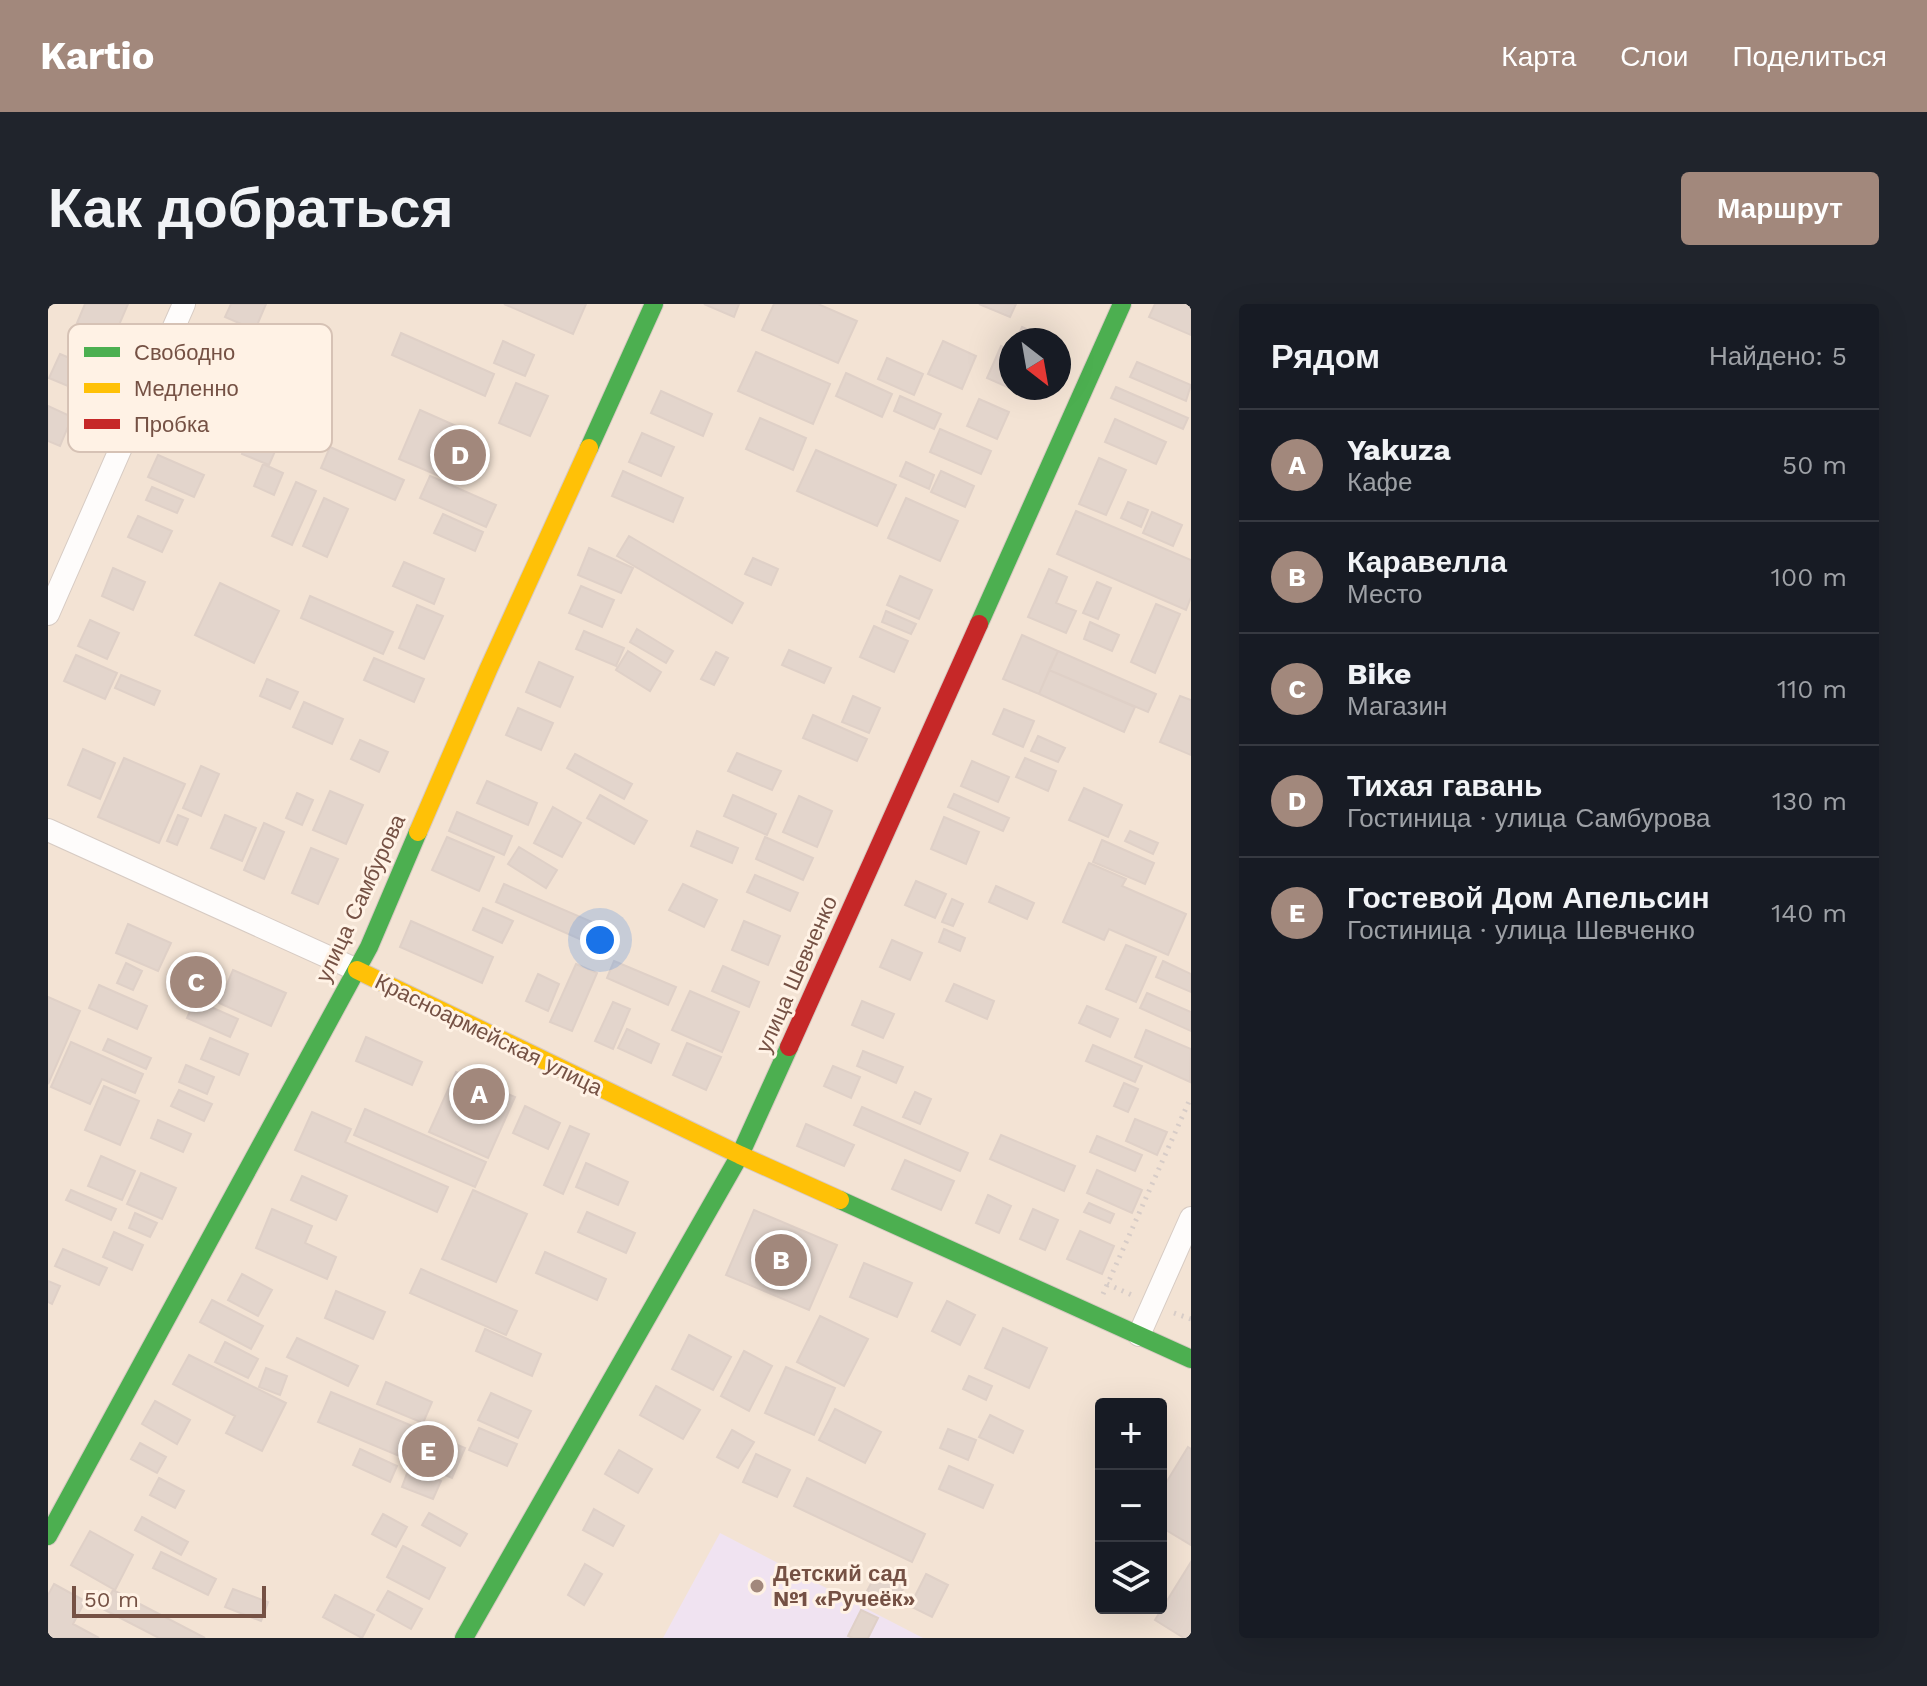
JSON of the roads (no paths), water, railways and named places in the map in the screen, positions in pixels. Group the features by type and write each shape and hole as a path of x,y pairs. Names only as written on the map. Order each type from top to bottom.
{"street":[{"path":"175,324 184,304"},
{"name":"улица Самбурова","path":"48,1536 357,970 488,670 654,304"},
{"name":"улица Шевченко","path":"464,1638 740,1155 1122,304"},
{"path":"48,614 119,452"},
{"name":"Красноармейская улица","path":"48,830 357,970 740,1155 1191,1359"},
{"path":"1139,1335 1191,1218"}],"place":[{"name":"Тихая гавань","path":"460,455"},
{"name":"Bike","path":"196,982"},
{"name":"Yakuza","path":"479,1094"},
{"name":"Каравелла","path":"781,1260"},
{"name":"Гостевой Дом Апельсин","path":"428,1451"},
{"name":"Детский сад №1 «Ручеёк»","path":"757,1586"}]}
